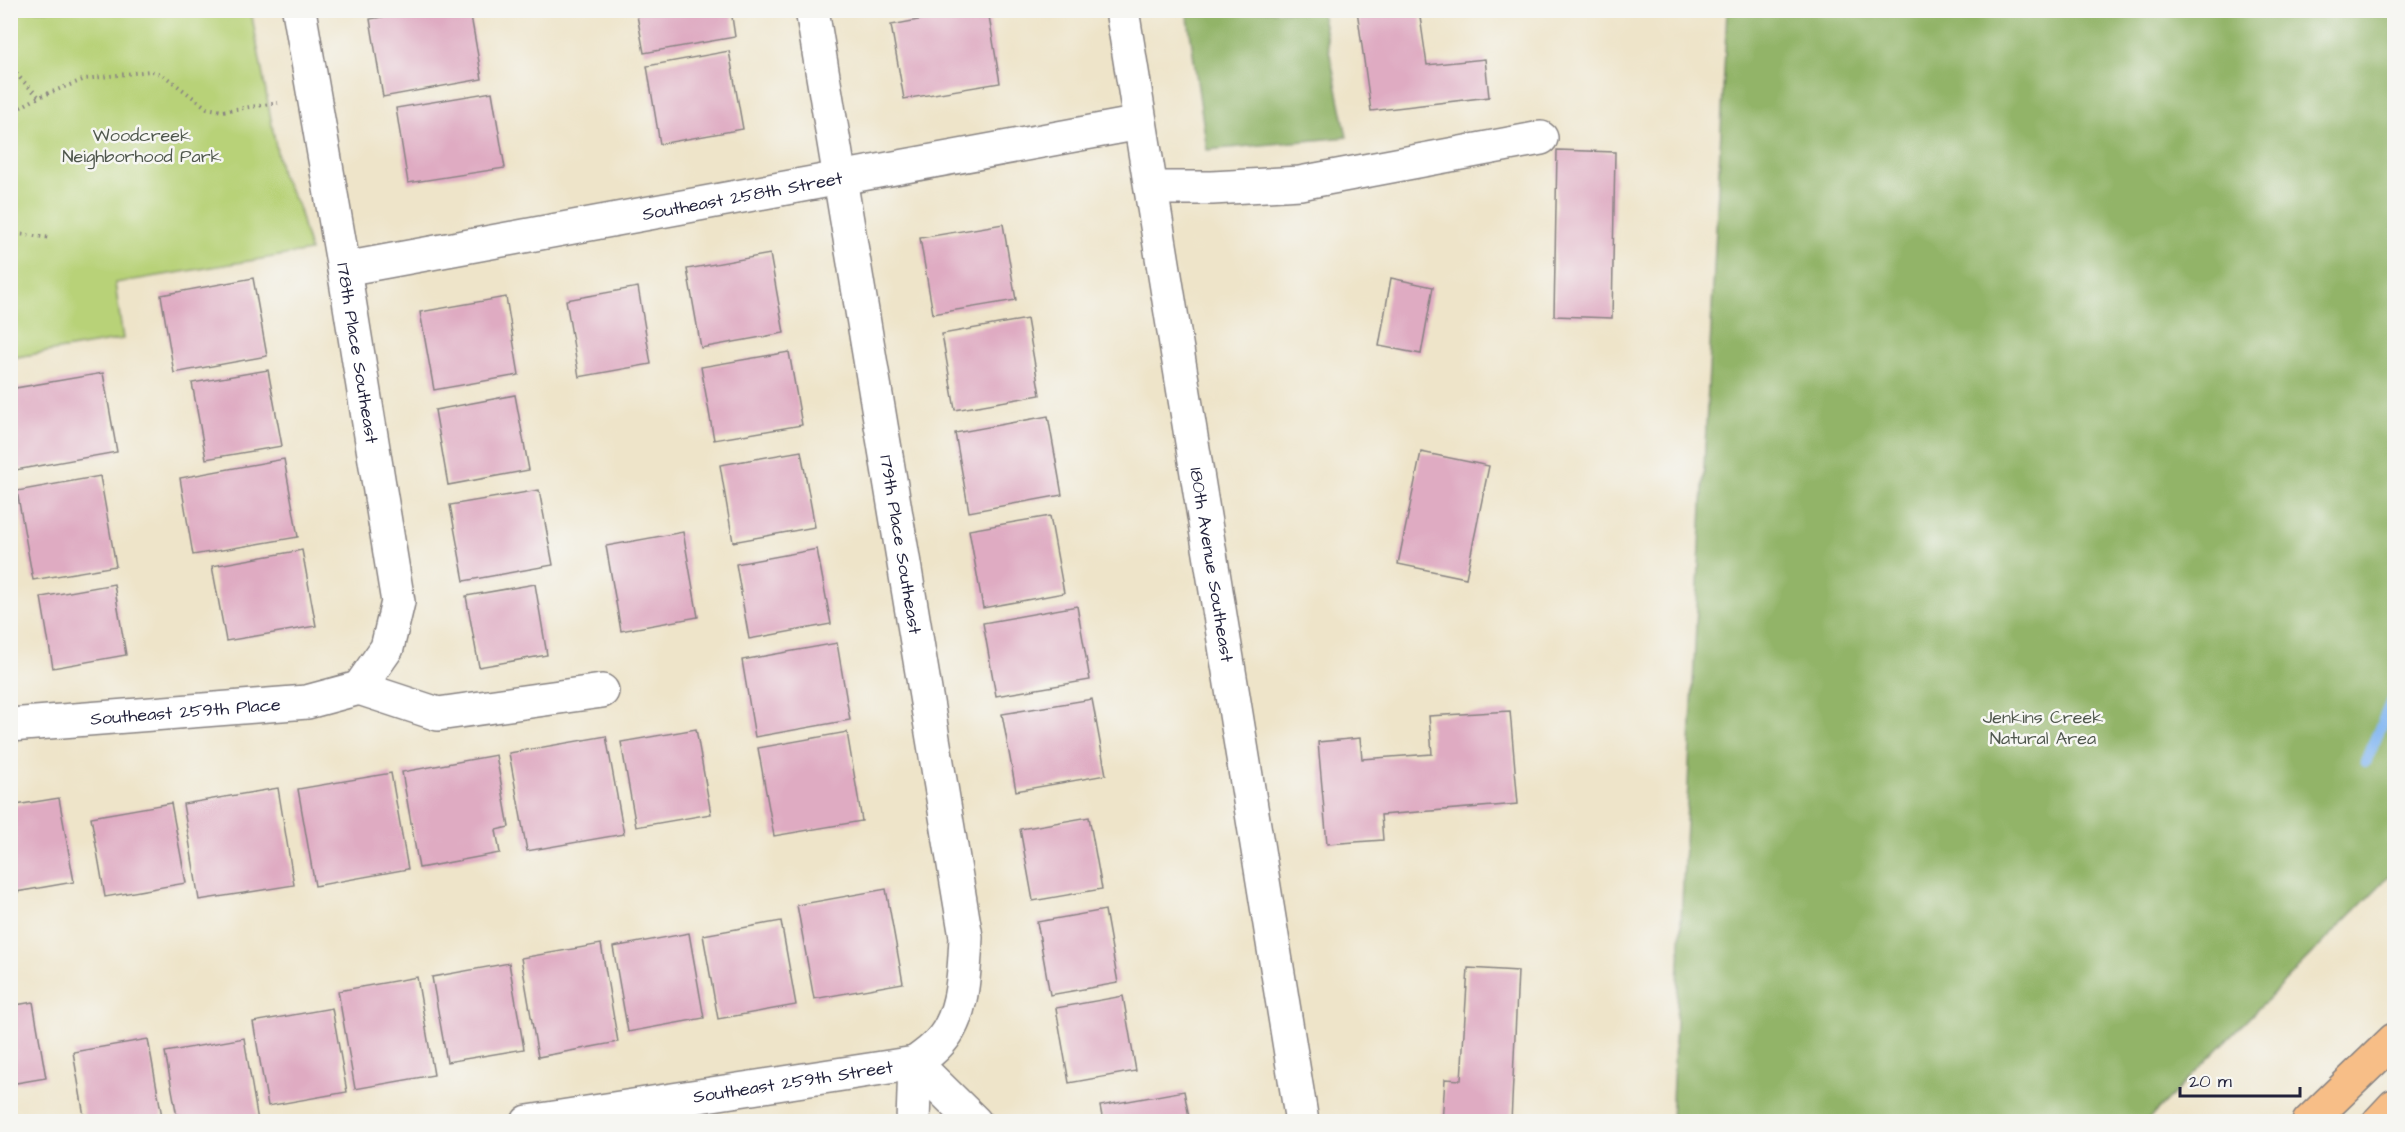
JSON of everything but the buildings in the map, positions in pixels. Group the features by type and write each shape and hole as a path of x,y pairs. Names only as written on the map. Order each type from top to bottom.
{"highway":[{"path":"2309,1122 2391,1043"},
{"path":"2379,1122 2394,1106"}],"street":[{"name":"178th Place Southeast","path":"299,10 345,268 398,602 387,648 359,688"},
{"name":"179th Place Southeast","path":"812,10 838,178 966,938 961,996 953,1023 939,1044 915,1063"},
{"name":"180th Avenue Southeast","path":"1122,10 1302,1122"},
{"name":"Southeast 258th Street","path":"345,268 1140,123"},
{"path":"1151,188 1212,188 1300,183 1542,138"},
{"path":"359,688 438,714 602,691"},
{"name":"Southeast 259th Place","path":"10,725 307,702 359,688"},
{"path":"913,1122 915,1063"},
{"path":"915,1063 975,1122"},
{"name":"Southeast 259th Street","path":"528,1122 915,1063"}],"path":[{"path":"10,63 39,97"},
{"path":"10,112 39,97 85,79 150,71 162,74 207,108 222,111 314,98"},
{"path":"10,158 16,176 16,205 10,219"},
{"path":"10,233 51,238"}],"green space":[{"name":"Woodcreek Neighborhood Park","path":"11,10 251,11 281,174 298,206 310,251 115,283 123,339 11,358"},
{"path":"1187,11 1321,11 1347,137 1207,150"},
{"name":"Jenkins Creek Natural Area","path":"1727,11 2394,11 2394,871 2147,1121 1671,1121"}],"waterway":[{"path":"2366,761 2394,696"}]}
